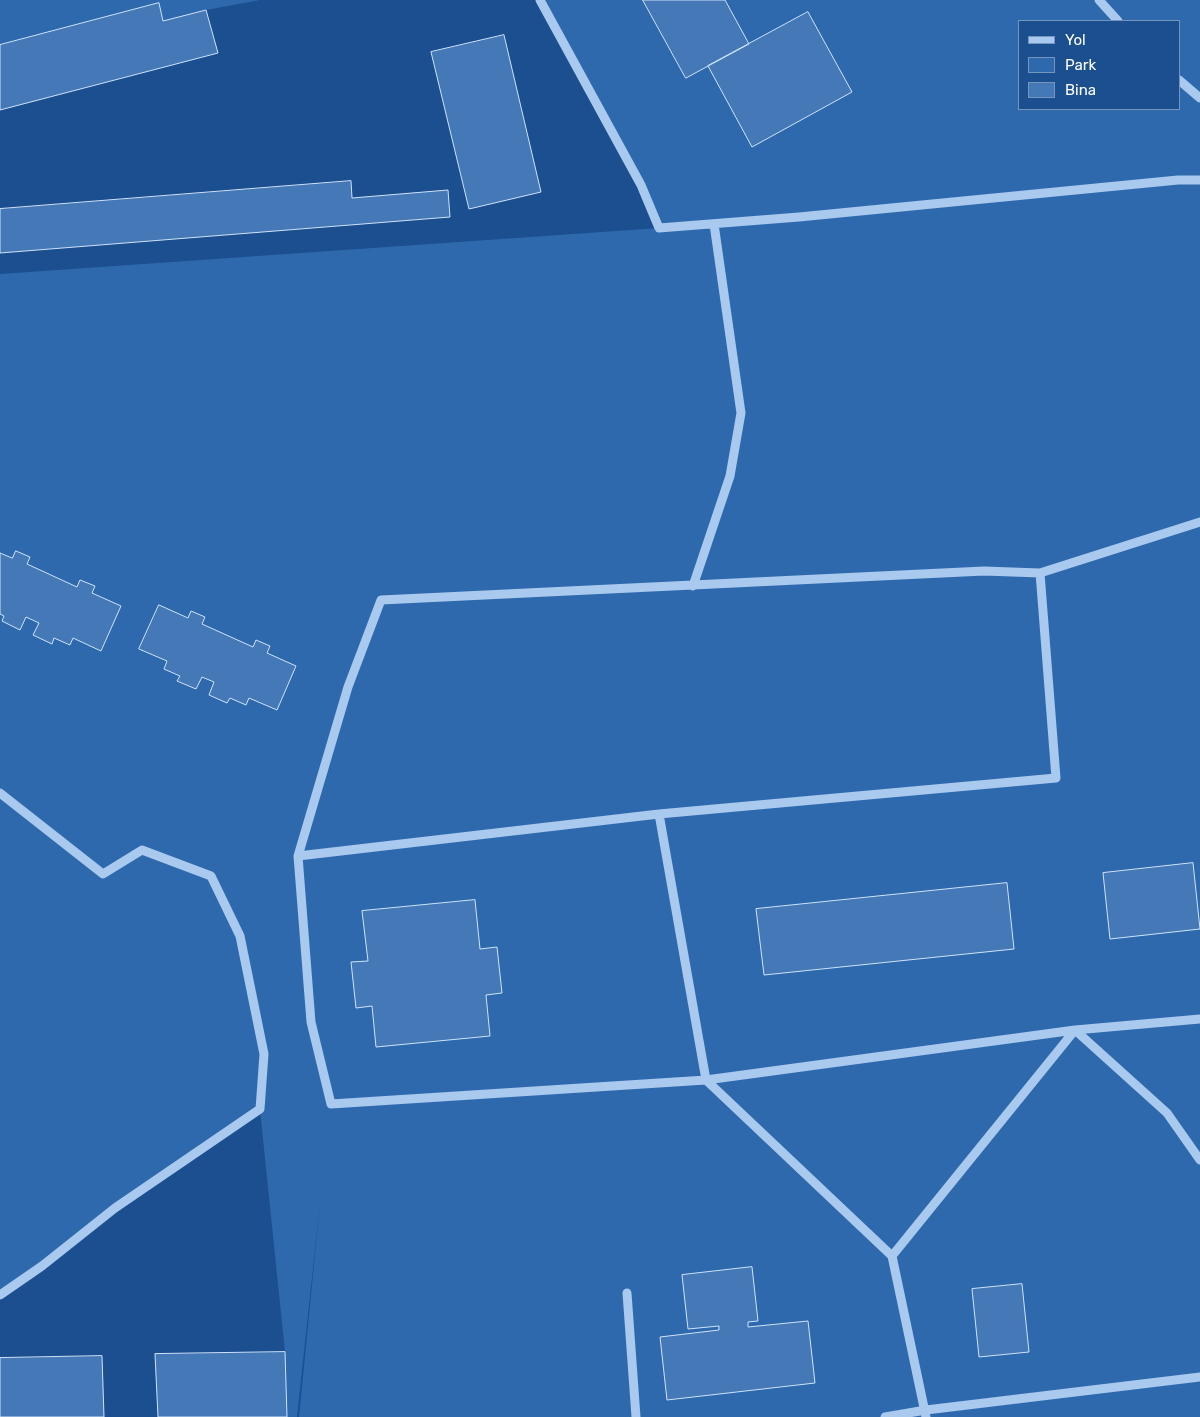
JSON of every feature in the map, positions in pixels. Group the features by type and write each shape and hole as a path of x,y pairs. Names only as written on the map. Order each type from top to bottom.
{"lane":[{"path":"540,0 641,185 659,228 809,216 1178,180 1200,180"},
{"path":"1100,0 1117,20"},
{"path":"1180,81 1200,98"},
{"path":"693,586 730,476 741,413 714,224"},
{"path":"1200,522 1040,573 984,571 382,600 348,687 298,856 312,1022 331,1104 706,1080 1074,1030 1200,1019"},
{"path":"298,856 659,814 1056,778 1040,573"},
{"path":"0,792 103,874 142,850 211,876 240,936 264,1054 260,1109 115,1208 42,1266 0,1295"},
{"path":"659,814 706,1080 892,1256 926,1414"},
{"path":"1074,1030 1167,1113 1200,1160"},
{"path":"892,1256 1074,1030"},
{"path":"627,1293 636,1417"},
{"path":"885,1417 926,1414 1200,1377"}],"green space":[{"path":"0,0 260,0 206,10 163,21 0,45"},
{"path":"540,0 1200,0 1200,1417 299,1417 320,1203 297,1417 287,1417 285,1352 260,1110 0,1295 0,274 659,228"}],"building":[{"path":"643,0 725,0 749,44 686,78"},
{"path":"159,3 163,21 206,10 218,53 0,110 0,45"},
{"path":"808,12 852,92 752,147 708,66"},
{"path":"504,35 541,192 469,209 431,52"},
{"path":"351,181 352,198 448,190 450,217 0,253 0,209"},
{"path":"16,551 30,557 27,564 77,587 80,580 95,586 92,593 121,606 101,651 73,638 70,645 54,638 52,644 33,635 39,623 26,617 20,630 2,621 4,616 0,614 0,553 12,558"},
{"path":"159,605 188,618 191,611 205,617 202,624 253,647 256,640 270,646 267,653 296,666 277,710 249,698 246,705 230,698 227,703 209,695 214,682 202,677 196,689 177,681 180,676 164,669 167,661 139,649"},
{"path":"1193,863 1200,929 1110,939 1103,873"},
{"path":"1007,883 1014,949 764,975 756,909"},
{"path":"475,900 480,949 497,947 502,993 486,995 490,1036 376,1047 372,1006 356,1008 351,962 368,961 362,911"},
{"path":"752,1267 758,1321 748,1322 748,1327 808,1321 815,1383 667,1400 660,1337 719,1330 719,1326 688,1329 682,1275"},
{"path":"1022,1284 1029,1352 979,1357 972,1289"},
{"path":"285,1352 287,1417 158,1417 155,1354"},
{"path":"102,1356 104,1417 0,1417 0,1358"}]}
